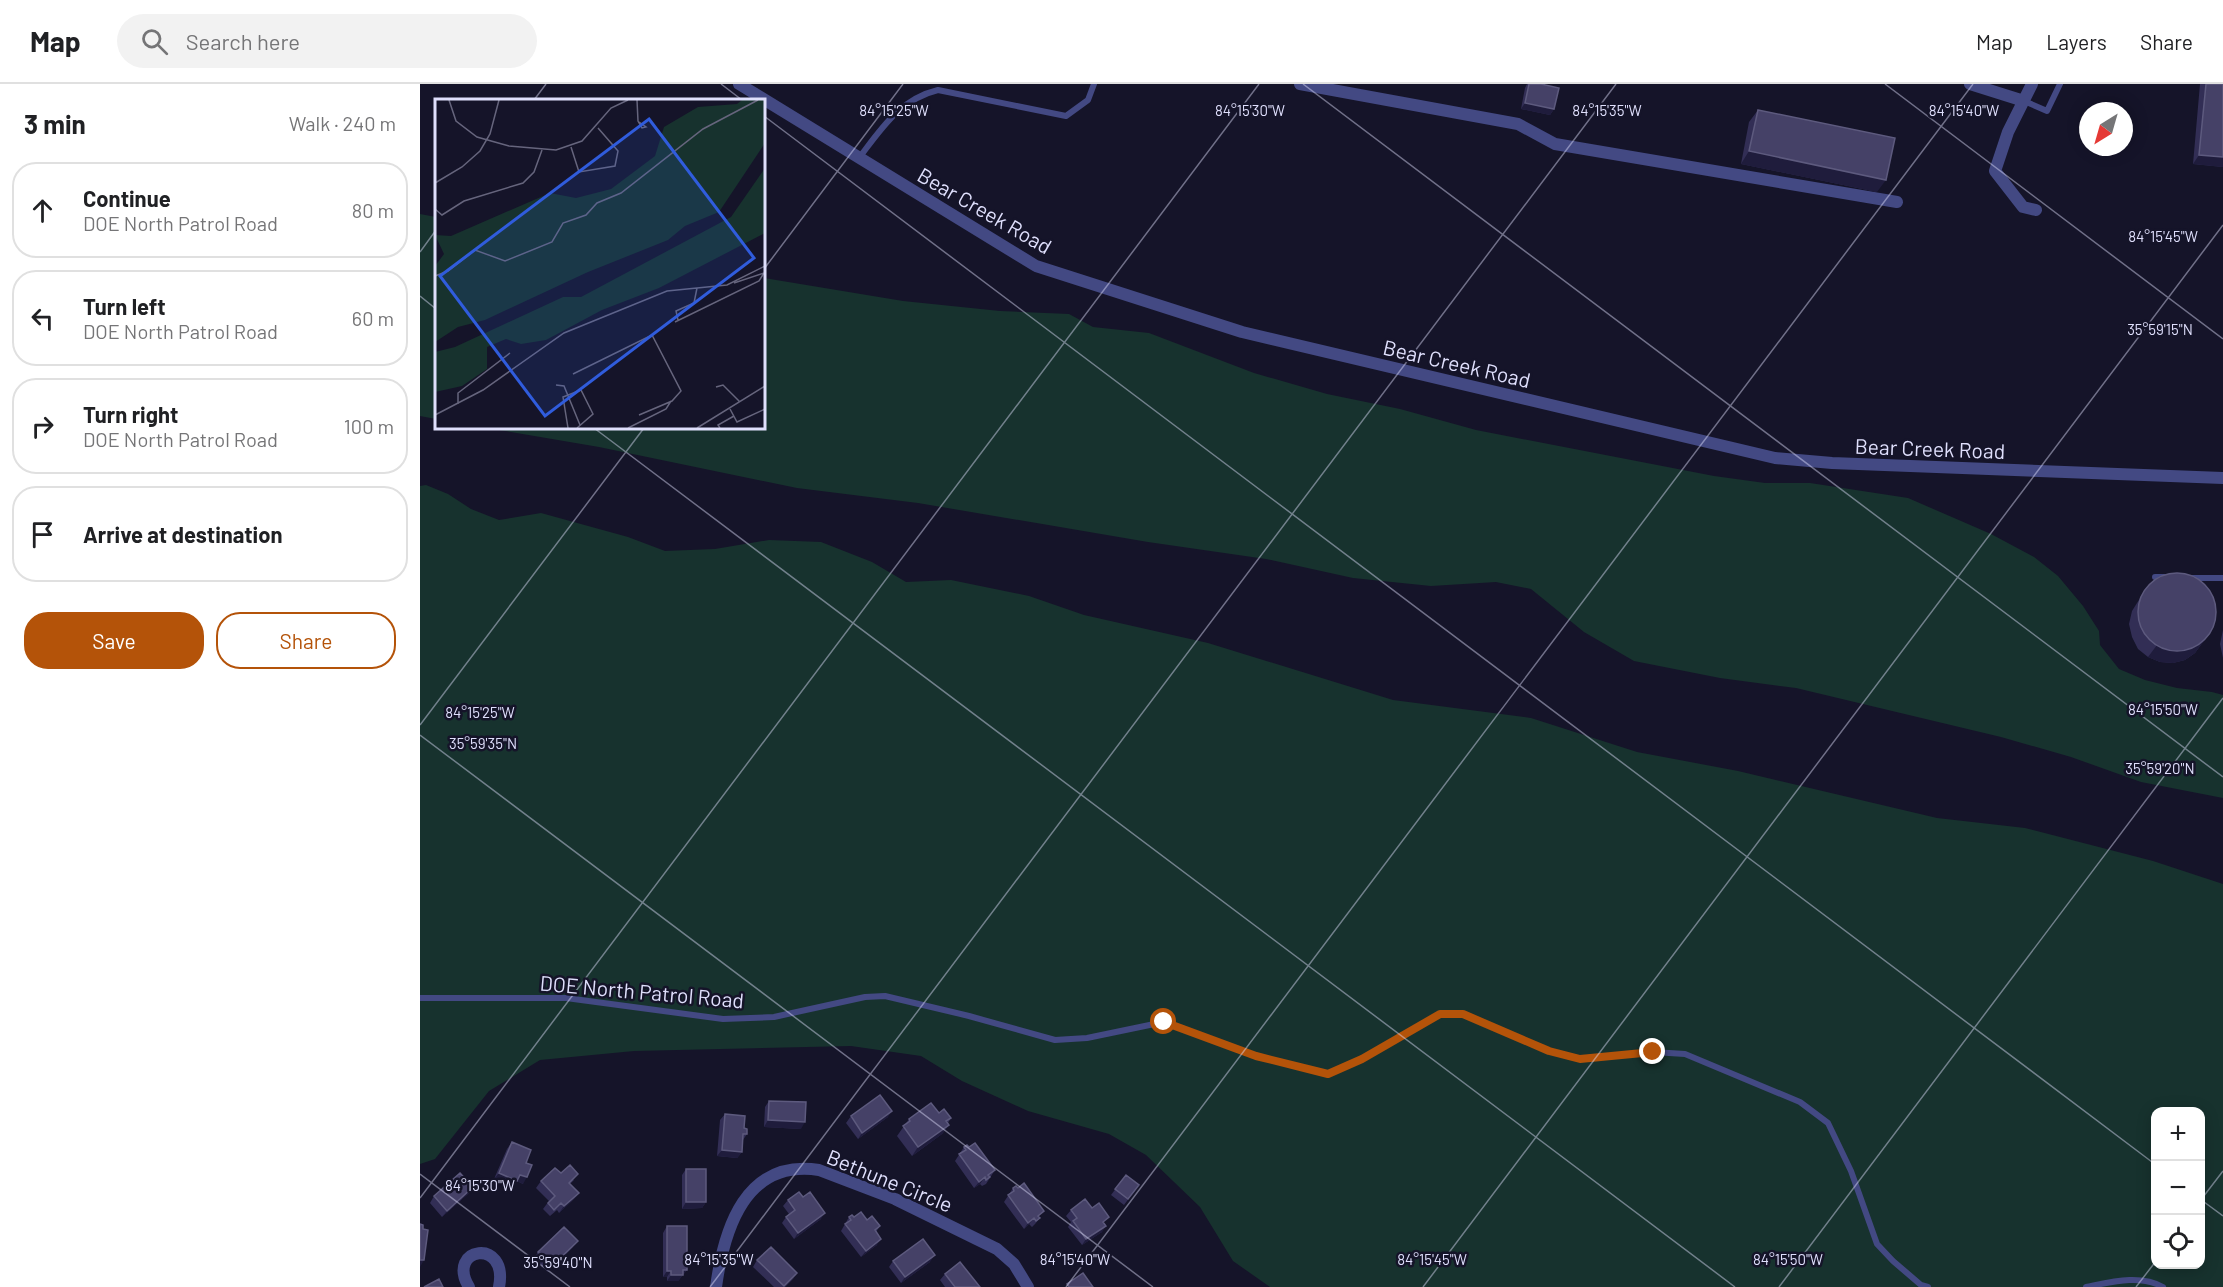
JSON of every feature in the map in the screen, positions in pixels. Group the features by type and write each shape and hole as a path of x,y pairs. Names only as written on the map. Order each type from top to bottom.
{"street":[{"name":"Bear Creek Road","path":"739,84 763,99"},
{"path":"1300,84 1518,124 1555,144 1897,202"},
{"path":"1970,84 2024,101"},
{"path":"2032,84 2008,132 1995,171 2023,207 2036,210"},
{"name":"Bear Creek Road","path":"765,100 1036,266 1242,332 1775,458 1832,463 2223,478"},
{"name":"Bethune Circle","path":"716,1287 725,1242 735,1215 749,1193 770,1176 787,1170 806,1168 819,1170 896,1199 997,1249 1014,1264 1028,1287"},
{"path":"469,1287 462,1273 464,1263 476,1253 491,1255 496,1260 501,1277 499,1287"}],"lane":[{"path":"859,158 897,111 912,99 925,93 938,90 1066,116 1088,100 1094,84"},
{"path":"2024,101 2048,111 2060,84"},
{"path":"2155,577 2223,578"},
{"name":"DOE North Patrol Road","path":"420,998 566,998 723,1018 774,1017 865,997 885,996 1055,1040 1087,1038 1164,1022 1256,1056 1328,1074 1362,1059 1440,1014 1463,1014 1549,1051 1580,1059 1653,1052 1685,1054 1800,1102 1828,1123 1851,1171 1877,1244 1921,1285 1928,1287"},
{"path":"2086,1287 2121,1280 2155,1283 2163,1287"}],"green space":[{"path":"420,214 435,217 435,419 420,416"},
{"path":"765,278 903,301 1000,311 1069,314 1093,327 1149,333 1254,373 1327,394 1400,409 1476,430 1714,476 1765,483 1810,483 1908,498 1991,534 2034,557 2058,576 2083,606 2099,631 2100,645 2119,669 2145,680 2177,688 2223,695 2223,798 2141,782 2071,757 2001,737 1796,688 1720,678 1634,661 1584,632 1531,589 1496,582 1431,586 1353,578 1266,559 1148,542 918,503 797,488 599,447 494,429 765,429"},
{"path":"426,485 448,494 471,509 499,520 541,513 628,537 665,551 715,549 769,540 821,542 872,562 906,582 951,580 1029,596 1084,615 1208,643 1393,700 1531,718 1637,752 1738,771 1937,818 2025,828 2153,861 2223,884 2223,1287 1270,1287 1233,1261 1200,1207 1146,1155 1109,1134 1028,1111 962,1081 921,1056 851,1046 634,1051 540,1060 489,1091 435,1159 420,1164 420,486"}],"building":[{"path":"1529,84 1559,88 1554,109 1525,103"},
{"path":"2206,84 2223,84 2223,157 2199,155"},
{"path":"1758,110 1895,138 1886,180 1749,151"},
{"path":"2177,573 2192,576 2209,590 2216,612 2213,627 2199,644 2177,651 2162,648 2145,634 2138,612 2141,597 2155,580"},
{"path":"880,1095 892,1111 862,1133 851,1116"},
{"path":"769,1101 806,1102 805,1122 768,1120"},
{"path":"931,1103 939,1113 944,1109 951,1118 946,1121 949,1125 918,1147 903,1126"},
{"path":"725,1114 745,1116 744,1128 747,1129 747,1134 743,1134 742,1152 722,1150"},
{"path":"512,1142 531,1150 526,1163 532,1165 527,1177 520,1175 517,1181 499,1173"},
{"path":"975,1143 995,1170 988,1175 990,1177 986,1180 985,1177 979,1182 959,1154 966,1150 964,1147"},
{"path":"570,1165 578,1174 569,1183 579,1193 564,1206 561,1203 554,1210 548,1203 555,1196 541,1181 555,1168 561,1173"},
{"path":"686,1169 706,1169 706,1202 686,1202"},
{"path":"460,1173 473,1187 447,1211 434,1196"},
{"path":"1126,1175 1139,1185 1128,1199 1115,1189"},
{"path":"1024,1183 1044,1211 1036,1221 1034,1218 1028,1223 1008,1195 1014,1191 1013,1188 1016,1186 1018,1188"},
{"path":"799,1192 803,1197 810,1192 825,1213 798,1233 786,1217 795,1210 788,1200"},
{"path":"1085,1199 1092,1208 1099,1203 1109,1217 1103,1222 1106,1226 1086,1239 1073,1221 1077,1218 1071,1210"},
{"path":"861,1212 867,1220 872,1216 880,1226 875,1230 881,1239 866,1251 845,1224 851,1220 849,1217 852,1215 854,1217"},
{"path":"420,1224 423,1225 423,1229 428,1230 424,1260 420,1260"},
{"path":"667,1226 687,1226 687,1270 683,1270 683,1275 671,1275 671,1271 667,1271"},
{"path":"564,1227 578,1241 552,1266 538,1252"},
{"path":"923,1239 935,1255 905,1277 893,1261"},
{"path":"771,1247 797,1273 784,1286 757,1260"},
{"path":"960,1262 980,1287 955,1287 945,1274"},
{"path":"1083,1273 1093,1287 1069,1287 1067,1284"},
{"path":"439,1279 443,1287 424,1287"}],"route":[{"path":"1164,1022 1256,1056 1328,1074 1362,1059 1440,1014 1463,1014 1549,1051 1580,1059 1653,1052"}]}
